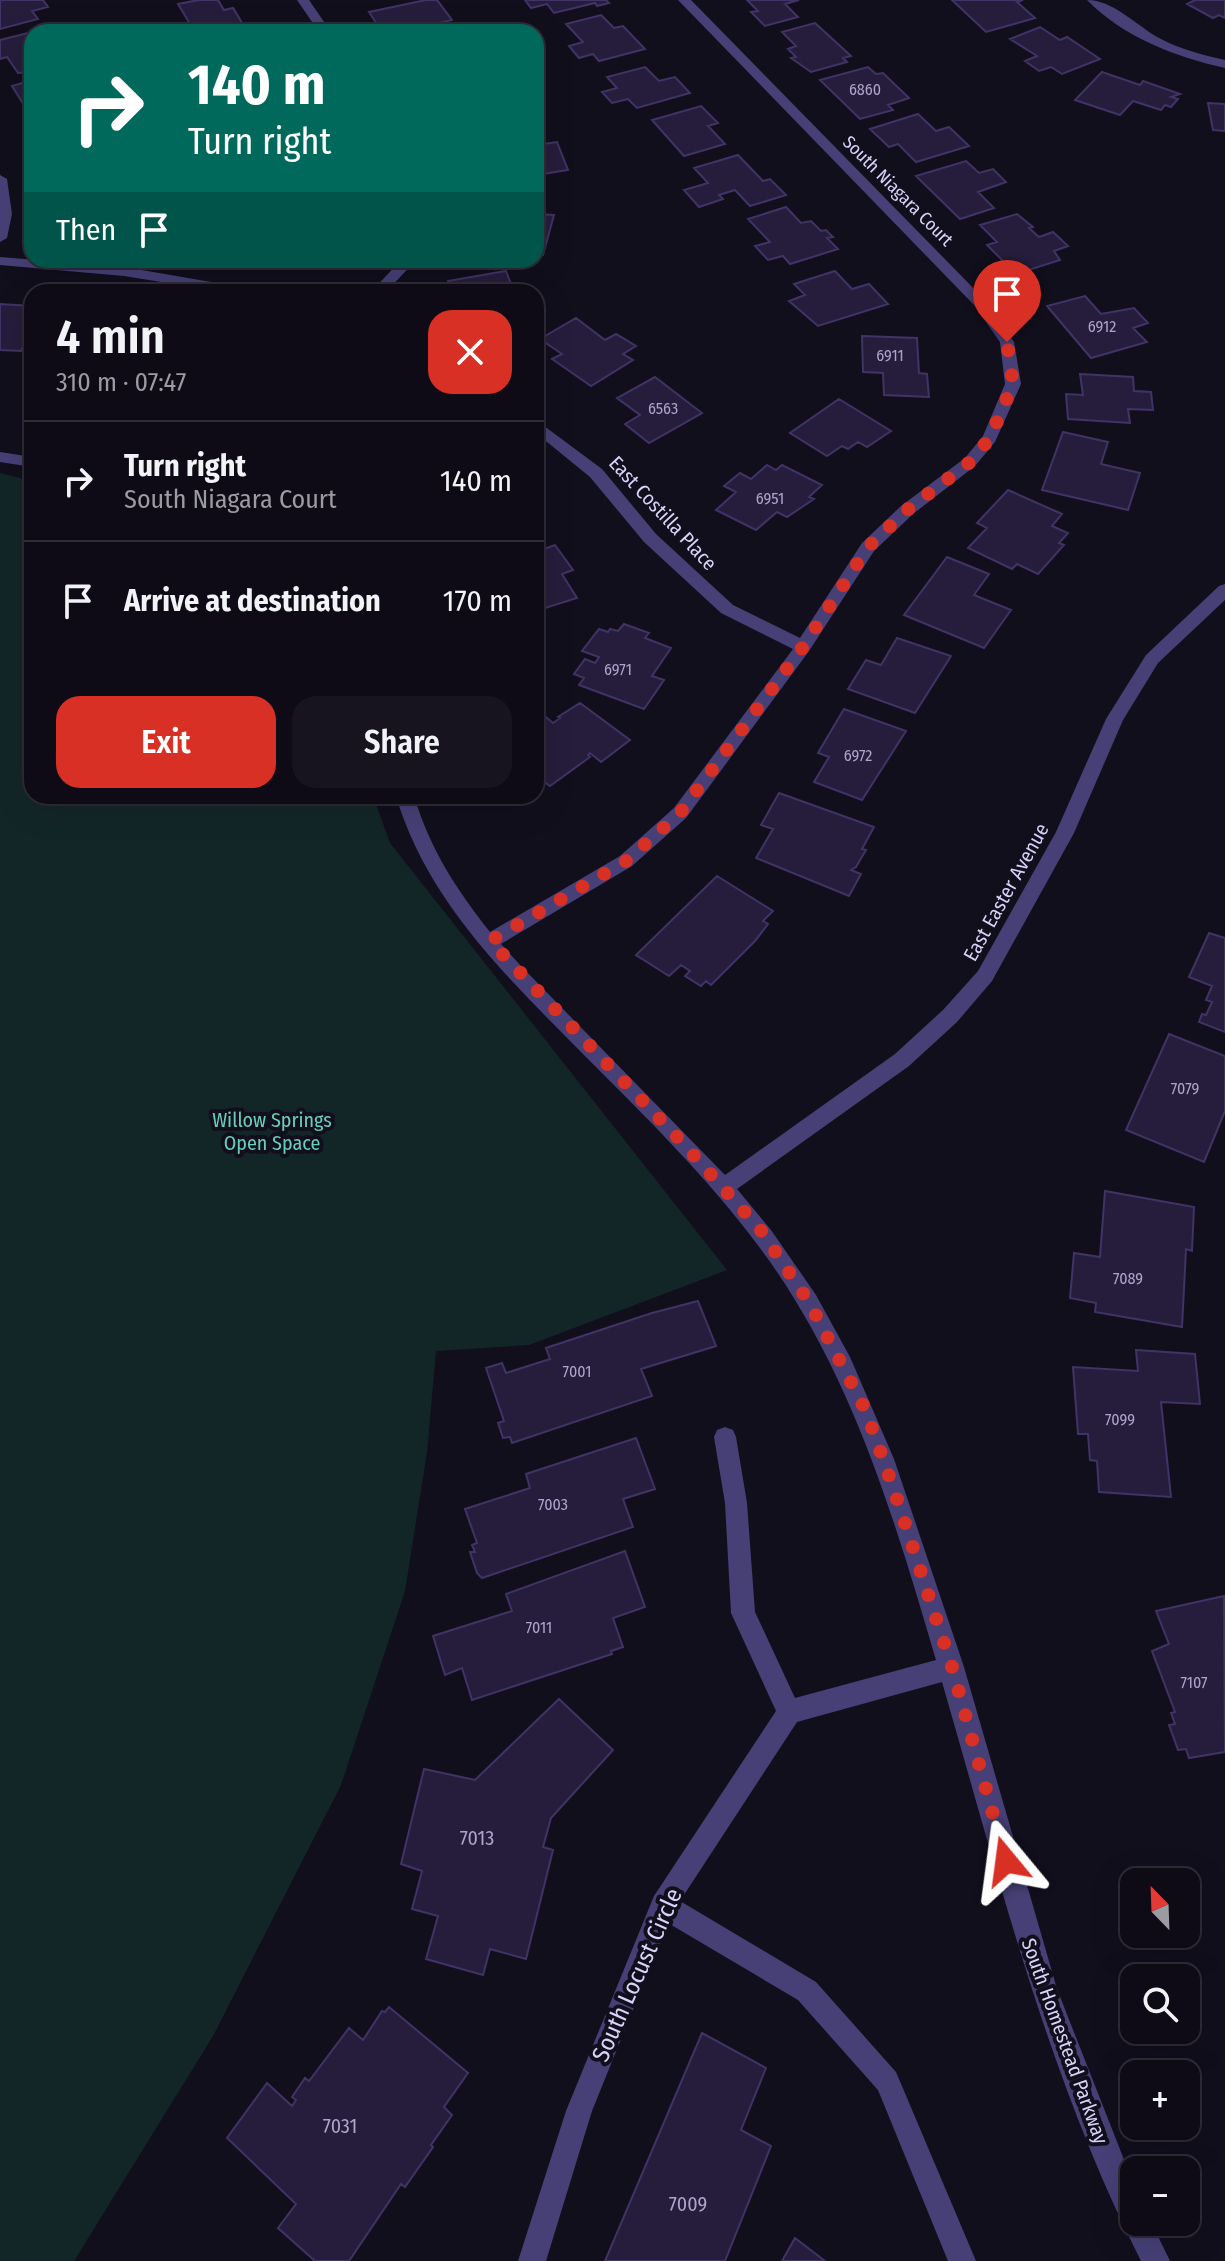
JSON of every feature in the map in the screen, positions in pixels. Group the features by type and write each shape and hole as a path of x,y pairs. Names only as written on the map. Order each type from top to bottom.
{"street":[{"path":"303,0 320,24"},
{"name":"South Niagara Court","path":"490,941 626,861 680,813 803,647 868,547 907,510 970,462 990,438 1013,384 1007,342 979,302 684,0"},
{"path":"1093,0 1162,47 1225,64"},
{"path":"0,179 5,214 0,238"},
{"path":"0,261 24,262"},
{"path":"106,268 208,284"},
{"path":"386,284 401,268"},
{"name":"East Costilla Place","path":"544,431 596,473 650,538 727,609 803,647"},
{"path":"0,457 24,461"},
{"name":"East Easter Avenue","path":"722,1189 902,1060 950,1016 985,976 1065,833 1115,719 1152,659 1225,590"},
{"name":"South Homestead Parkway","path":"406,804 425,857 453,899 760,1229 809,1302 846,1369 866,1411 952,1667 1021,1916 1088,2111 1120,2185"},
{"path":"725,1437 736,1503 743,1613 789,1712 952,1667"},
{"name":"South Locust Circle","path":"532,2261 579,2111 663,1905 789,1712"},
{"path":"663,1905 807,1991 887,2081 962,2261"},
{"name":"South Homestead Parkway","path":"1143,2236 1156,2261"}],"green space":[{"name":"Willow Springs Open Space","path":"0,473 24,479 24,804 376,804 390,843 727,1270 529,1345 436,1351 427,1452 405,1591 341,1785 213,2036 74,2261 0,2261"}],"building":[{"path":"0,0 43,0 48,7 32,11 38,19 0,29"},
{"path":"218,0 224,10 233,8 243,24 190,24 178,4"},
{"path":"437,0 452,20 436,24 377,24 369,12"},
{"path":"525,0 606,0 609,3 597,6 595,3 554,13 547,4 531,8"},
{"path":"747,0 799,0 785,4 798,17 765,26 751,12 758,11"},
{"path":"952,0 1023,0 1017,2 1035,18 986,32"},
{"path":"1195,0 1225,0 1225,18 1219,15 1213,18 1187,4"},
{"path":"601,15 614,28 623,26 645,49 599,61 593,54 579,58 569,46 583,42 566,24"},
{"path":"815,23 851,56 843,58 847,62 811,72 791,58 796,57 788,49 796,46 782,32"},
{"path":"1040,27 1060,40 1067,37 1100,59 1062,74 1051,67 1039,71 1025,61 1037,56 1010,39"},
{"path":"24,34 24,72 18,73 7,57 0,59 0,40"},
{"path":"645,67 659,81 675,77 690,93 637,108 628,99 612,103 602,92 617,88 607,77"},
{"path":"868,67 876,74 883,73 909,98 888,105 893,110 860,119 820,80"},
{"path":"1102,72 1140,85 1143,81 1180,94 1171,97 1178,99 1171,107 1165,105 1161,110 1133,101 1120,115 1075,100"},
{"path":"24,82 24,105 12,86"},
{"path":"1208,103 1225,104 1225,131 1213,130"},
{"path":"701,106 718,123 708,126 725,144 684,156 652,120"},
{"path":"918,114 936,131 949,127 969,146 916,162 898,144 889,147 870,129"},
{"path":"557,142 568,170 544,174 544,144"},
{"path":"738,155 763,181 770,179 786,195 750,206 735,190 719,195 723,199 699,207 684,190 708,183 694,168"},
{"path":"966,161 979,173 993,169 1006,182 978,192 994,208 960,219 916,176"},
{"path":"786,207 801,223 811,221 821,231 826,230 833,237 827,238 838,249 790,264 783,256 768,260 755,246 770,242 748,219"},
{"path":"544,214 554,215 544,251"},
{"path":"1017,214 1033,227 1029,228 1039,237 1053,232 1068,246 1054,251 1060,260 1016,274 987,245 997,242 980,225"},
{"path":"506,271 511,284 449,284 448,281"},
{"path":"835,271 852,289 869,284 888,304 818,326 789,301 805,295 794,284"},
{"path":"1085,296 1101,314 1134,308 1148,323 1133,328 1147,342 1091,358 1047,306"},
{"path":"0,304 24,306 24,343 21,351 0,350"},
{"path":"576,318 605,340 616,334 636,346 623,354 633,360 591,386 552,359 562,354 544,342 544,337"},
{"path":"862,336 917,338 919,373 927,374 929,397 884,395 883,373 863,372"},
{"path":"1080,374 1133,377 1134,391 1151,392 1153,410 1128,409 1130,423 1068,419 1066,394 1083,395"},
{"path":"655,377 702,413 649,443 625,424 640,415 617,398"},
{"path":"839,399 891,431 867,447 858,442 848,449 842,446 827,456 790,433"},
{"path":"1063,432 1108,442 1101,464 1140,473 1128,510 1042,490"},
{"path":"767,465 776,470 782,465 822,485 809,497 814,499 787,517 777,512 756,530 716,510 736,492 724,486 740,473 751,479"},
{"path":"1008,490 1062,514 1052,526 1068,533 1059,543 1064,545 1038,574 1017,564 1012,569 968,548 987,528 977,523"},
{"path":"555,545 573,570 562,574 577,598 544,608 544,549"},
{"path":"947,557 989,574 974,595 1011,610 984,648 904,615"},
{"path":"624,624 649,633 645,638 671,648 652,676 664,680 644,709 579,685 584,678 574,674 585,659 595,663 599,657 582,651 599,629 618,631"},
{"path":"897,638 951,656 915,713 848,689 866,660 881,665"},
{"path":"580,703 630,740 601,762 590,753 590,757 550,786 544,782 544,716 553,723"},
{"path":"844,709 906,731 862,800 814,782 829,757 818,753"},
{"path":"779,793 874,827 862,849 866,850 851,870 861,874 849,896 756,858 773,829 761,825"},
{"path":"717,876 773,911 763,921 768,924 755,941 711,985 706,981 701,986 685,976 690,971 681,965 669,976 636,955"},
{"path":"1209,933 1225,938 1225,1032 1199,1022 1212,1002 1206,1000 1212,986 1189,977"},
{"path":"1169,1034 1225,1056 1225,1111 1204,1162 1126,1130"},
{"path":"1105,1191 1194,1207 1192,1251 1186,1249 1182,1327 1095,1312 1096,1303 1070,1298 1074,1253 1100,1257"},
{"path":"698,1301 716,1346 641,1369 652,1396 512,1443 510,1437 503,1438 498,1423 504,1421 486,1368 502,1363 506,1373 550,1359 546,1348"},
{"path":"1136,1350 1195,1354 1200,1404 1161,1402 1171,1497 1099,1492 1097,1461 1090,1460 1088,1434 1078,1434 1073,1367 1138,1371"},
{"path":"636,1438 655,1489 623,1499 633,1527 482,1578 477,1573 470,1552 475,1552 472,1545 477,1543 465,1509 530,1488 526,1474"},
{"path":"625,1551 645,1607 613,1618 623,1647 611,1651 612,1654 472,1700 462,1668 445,1675 433,1636 512,1611 506,1594"},
{"path":"1224,1596 1225,1752 1189,1758 1186,1749 1178,1750 1169,1725 1175,1724 1171,1713 1175,1712 1152,1651 1169,1644 1156,1611"},
{"path":"559,1699 613,1750 551,1818 543,1847 553,1850 526,1959 490,1949 483,1975 426,1959 438,1916 412,1909 422,1871 401,1864 424,1769 475,1780"},
{"path":"389,2007 468,2073 444,2107 452,2115 431,2145 433,2147 405,2187 401,2184 349,2261 315,2261 278,2228 296,2204 227,2138 267,2083 292,2106 296,2100 292,2097 305,2078 309,2081 349,2028 363,2040 382,2011"},
{"path":"702,2033 766,2068 741,2130 771,2146 725,2261 605,2261"},
{"path":"795,2238 825,2261 782,2261"}],"route":[{"path":"1006,1861 952,1667 894,1490 866,1411 809,1302 760,1229 679,1139 490,941 626,861 680,813 803,647 868,547 907,510 970,462 990,438 1013,384 1007,342"}]}
